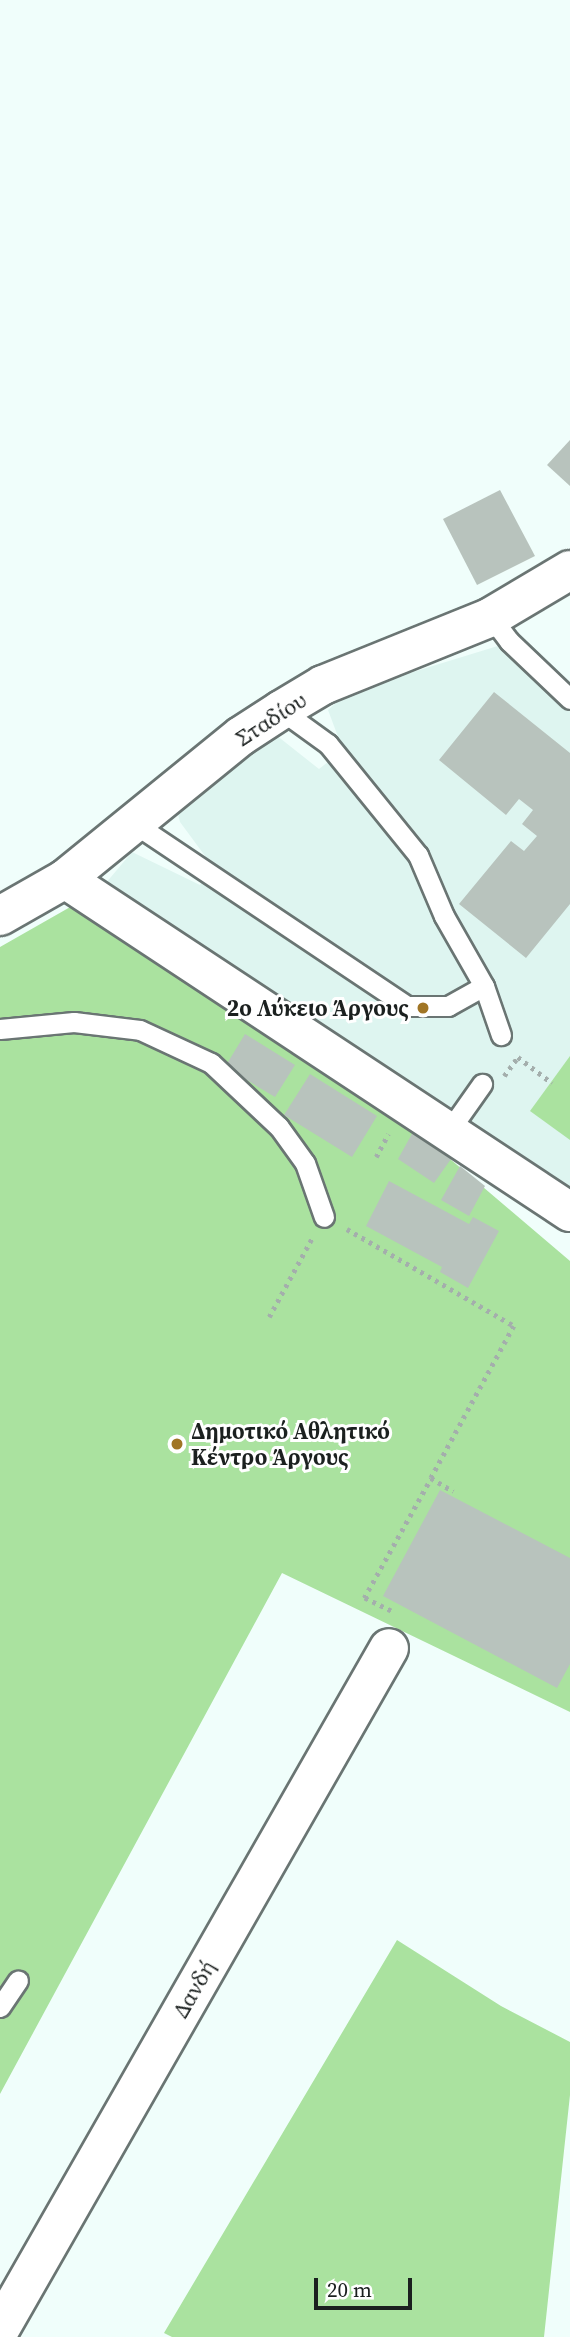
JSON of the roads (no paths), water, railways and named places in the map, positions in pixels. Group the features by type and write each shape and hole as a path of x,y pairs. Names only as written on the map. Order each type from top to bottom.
{"street":[{"name":"Σταδίου","path":"0,916 65,879 241,736 281,710 323,685 491,617 570,570"},
{"path":"65,879 570,1212"},
{"name":"Δανδή","path":"0,2329 389,1648"}],"lane":[{"path":"491,617 509,641 570,699"},
{"path":"281,710 328,744 381,804 418,855 444,916 484,986 501,1035"},
{"path":"135,824 407,1006 448,1006 484,986"},
{"path":"0,1029 74,1021 140,1030 211,1063 279,1127 305,1163 324,1217"},
{"path":"448,1132 490,1084"},
{"path":"0,2007 18,1980"}],"place":[{"name":"2ο Λύκειο Άργους","path":"423,1008"},
{"name":"Δημοτικό Αθλητικό Κέντρο Άργους","path":"177,1444"}]}
